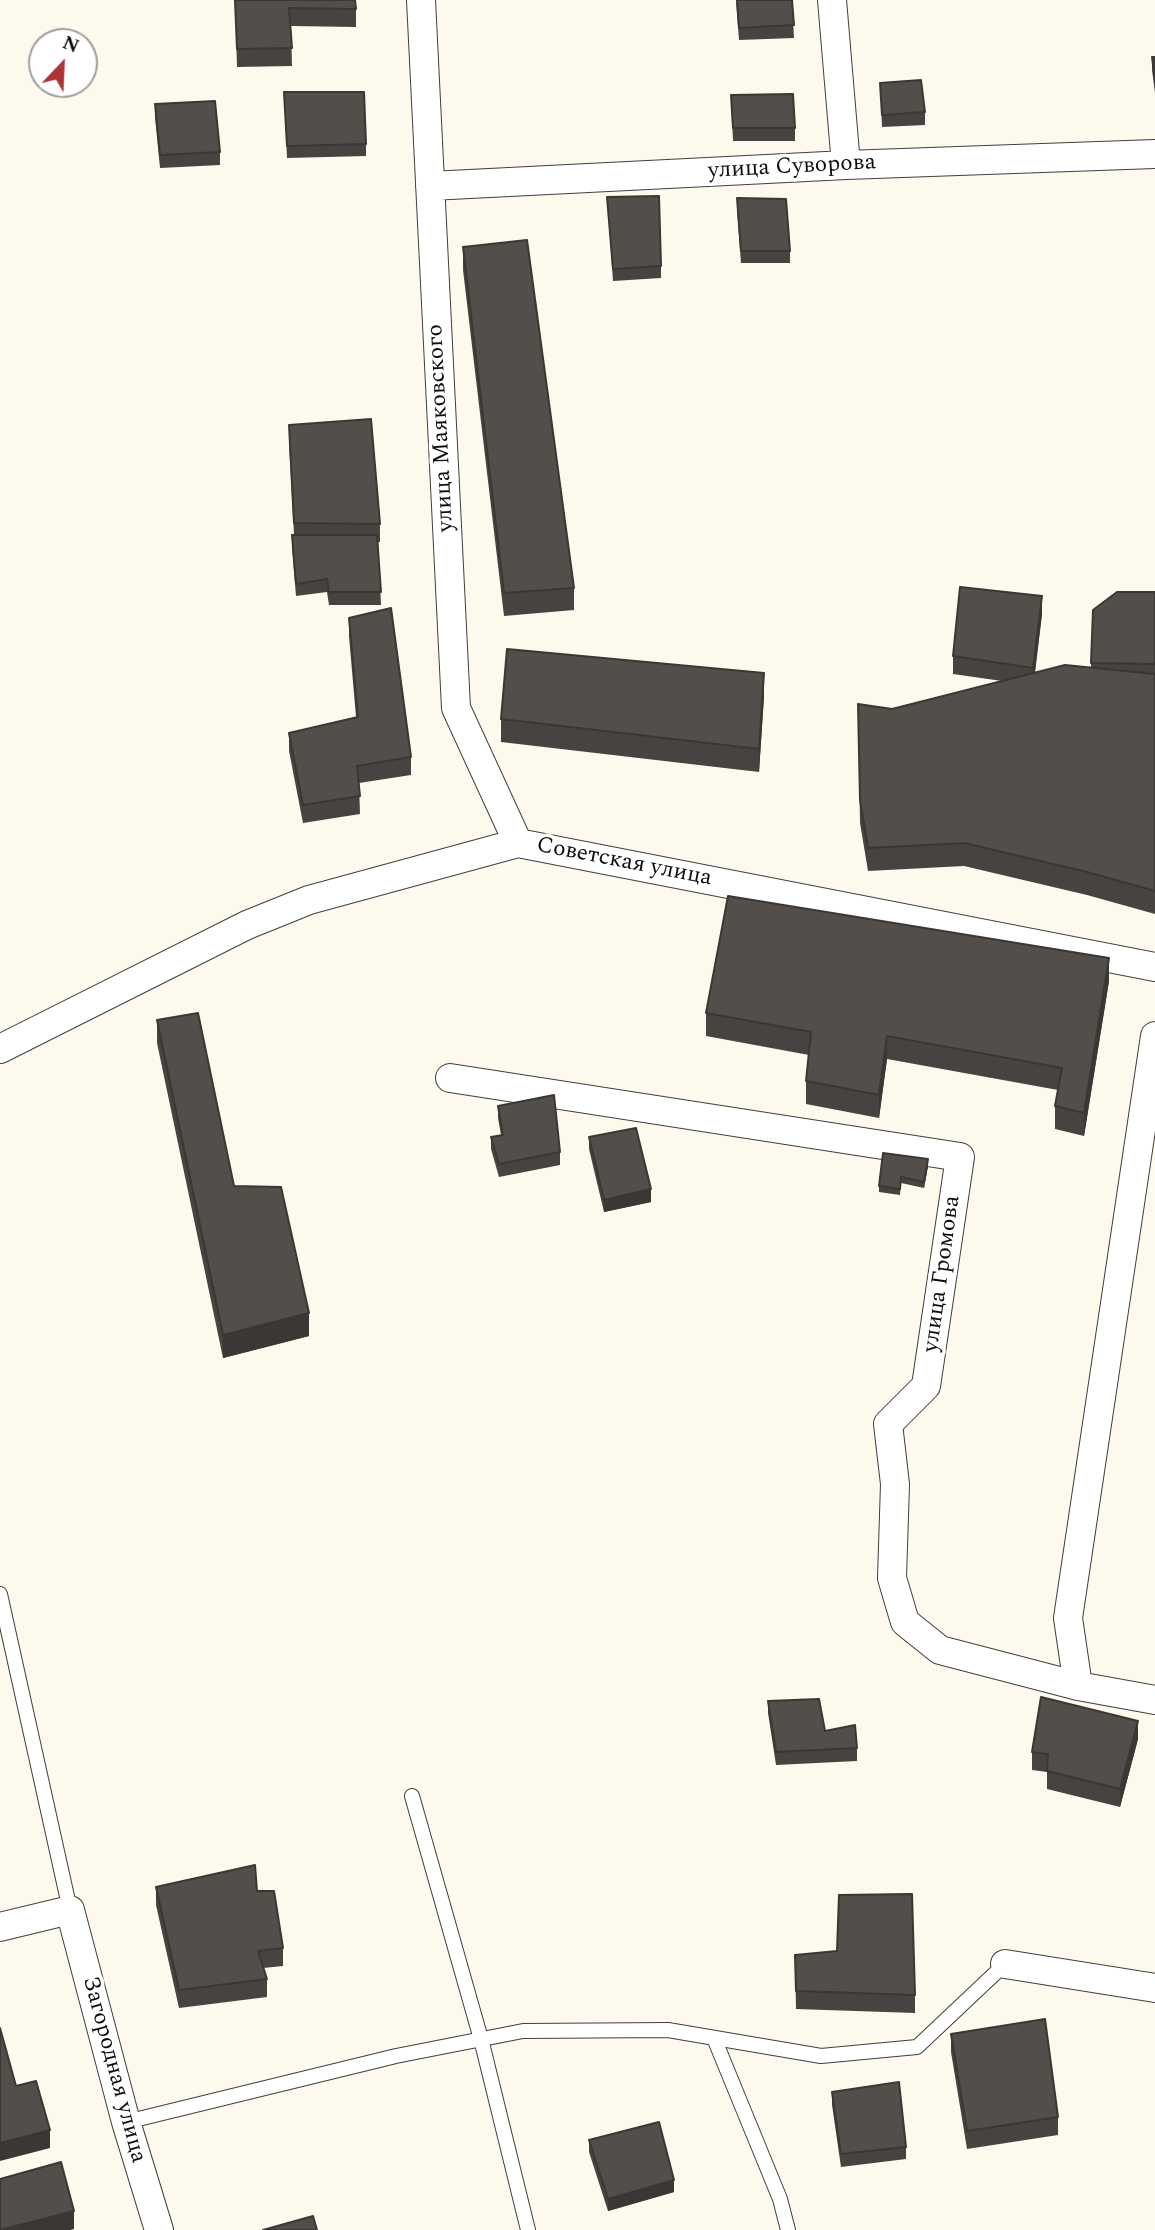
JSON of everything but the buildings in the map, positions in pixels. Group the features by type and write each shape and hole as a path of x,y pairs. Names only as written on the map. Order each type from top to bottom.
{"street":[{"name":"улица Маяковского","path":"421,0 456,708 518,843"},
{"path":"832,0 846,165"},
{"name":"улица Суворова","path":"430,186 846,165 1155,155"},
{"name":"Советская улица","path":"0,1049 247,925 309,900 518,843 1155,967"},
{"path":"1078,1686 1068,1618 1155,1036"},
{"name":"улица Громова","path":"450,1078 960,1157 926,1386 888,1424 895,1484 892,1578 905,1622 940,1650 1078,1686 1155,1700"},
{"path":"0,1927 70,1910"},
{"name":"Загородная улица","path":"70,1910 126,2122 159,2230"},
{"path":"1005,1964 1155,1988"}],"lane":[{"path":"0,1594 70,1910"},
{"path":"412,1796 481,2039 528,2230"},
{"path":"126,2122 397,2056 523,2031 667,2030 821,2056 917,2048 1005,1964"},
{"path":"714,2038 780,2199 788,2230"}]}
